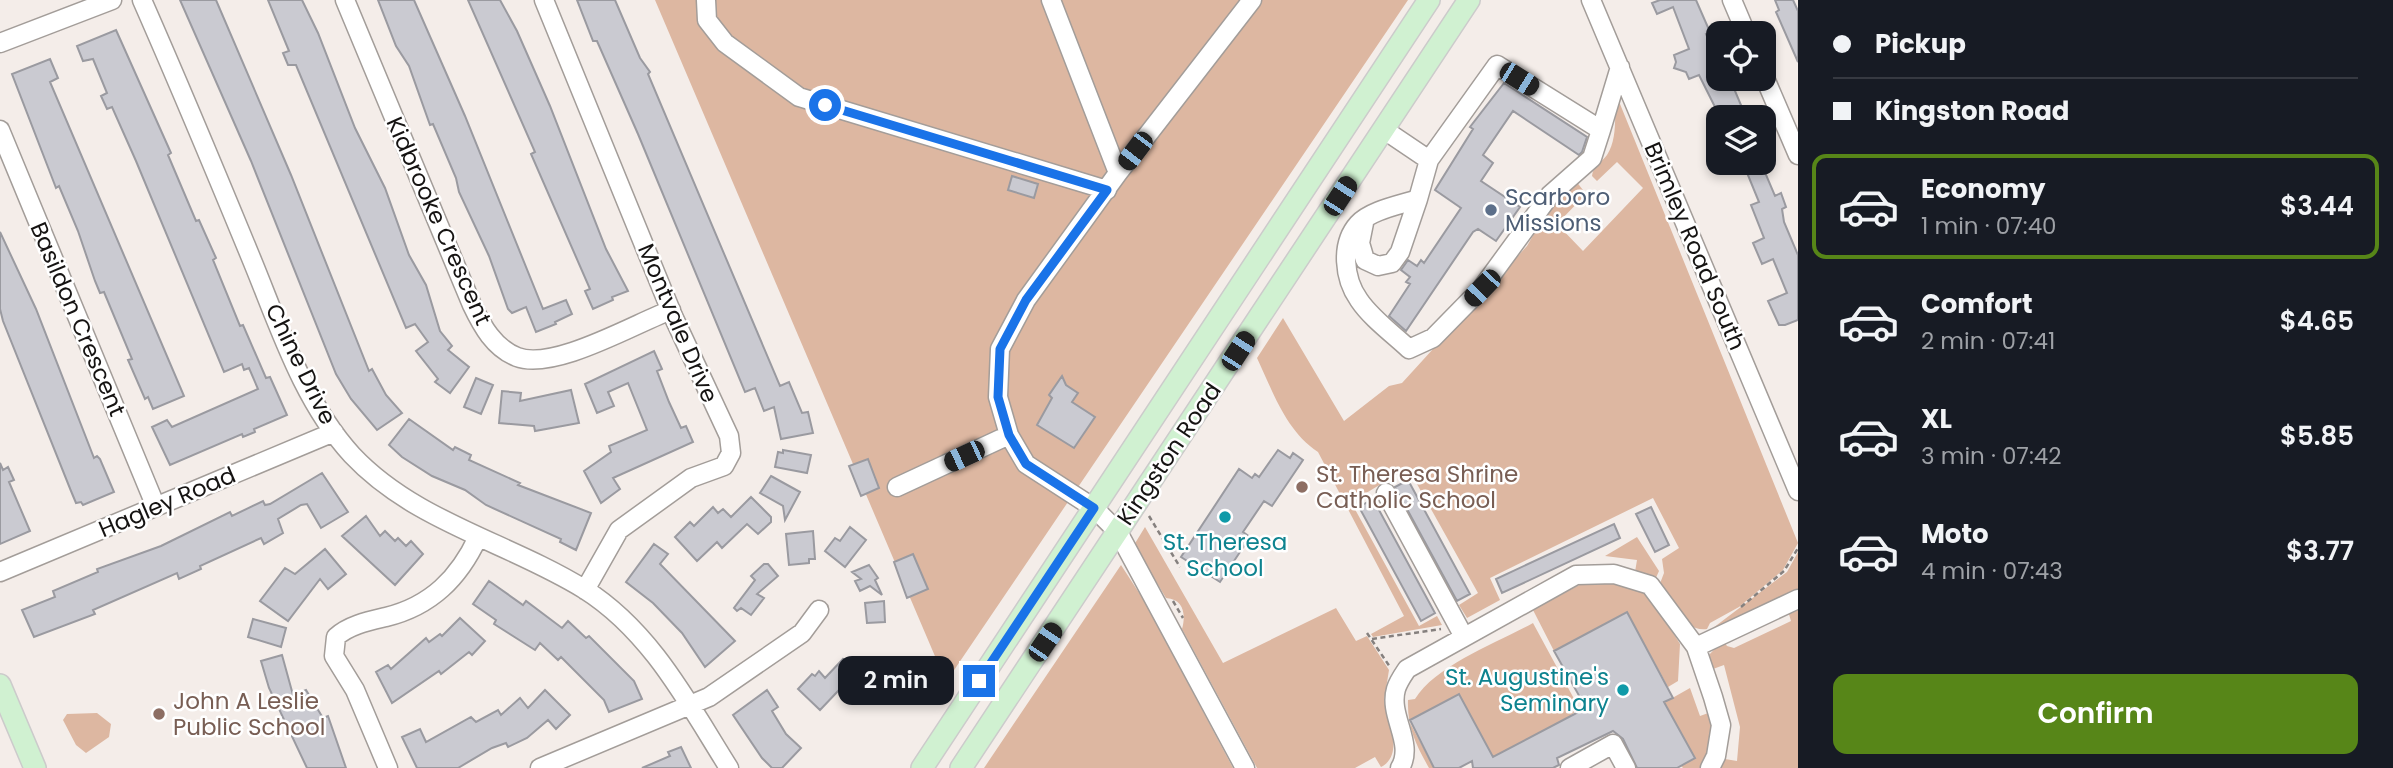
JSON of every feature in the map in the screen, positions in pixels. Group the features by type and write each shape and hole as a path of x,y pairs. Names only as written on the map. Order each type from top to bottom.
{"main road":[{"name":"Kingston Road","path":"922,768 1429,0"},
{"name":"Kingston Road","path":"961,768 1469,0"},
{"path":"0,685 5,711 35,768"}],"street":[{"path":"0,43 112,0"},
{"name":"Chine Drive","path":"142,0 290,353 322,416 334,432 352,455 393,491 585,590 642,638 690,705 729,768"},
{"name":"Kidbrooke Crescent","path":"345,0 479,321 500,346 517,357 548,358 671,310"},
{"name":"Montvale Drive","path":"544,0 671,310 729,436 729,459 716,471 691,478 619,530 585,590"},
{"path":"706,0 707,20 725,43 799,97 1107,190"},
{"path":"1051,0 1118,173"},
{"path":"1245,768 1118,532 1094,508 1026,464 1009,435 998,397 1000,349 1026,300 1118,173 1252,0"},
{"name":"Brimley Road South","path":"1591,0 1798,491"},
{"path":"1732,0 1741,21"},
{"path":"1364,220 1360,243 1365,260 1378,266 1392,263 1400,252 1429,160 1497,65 1601,130"},
{"path":"1418,199 1358,224 1346,249 1346,268 1358,299 1409,349 1433,338 1482,288 1550,195 1592,158 1620,67"},
{"path":"1770,91 1798,155"},
{"path":"1383,129 1429,160"},
{"name":"Basildon Crescent","path":"0,130 156,507"},
{"name":"Hagley Road","path":"0,572 334,432"},
{"path":"897,487 1009,435"},
{"path":"1386,493 1462,632"},
{"path":"388,768 355,690 334,656 336,637 359,624 390,616 431,598 459,573 478,537"},
{"path":"1407,765 1395,691 1406,669 1462,632 1576,575 1614,574 1650,585 1696,647 1721,725 1716,757 1710,768"},
{"path":"1696,647 1798,599"},
{"path":"540,768 709,697 802,633 819,610"},
{"path":"1570,768 1613,744 1626,768"}],"path":[{"path":"1149,516 1180,567"},
{"path":"1732,612 1784,572 1798,548"},
{"path":"1372,639 1462,632"},
{"path":"1367,633 1400,682"}],"shaded area":[{"path":"655,0 1408,0 946,682"},
{"path":"1618,99 1798,543 1783,570 1739,607 1710,623 1707,629 1699,629 1678,615 1659,586 1664,573 1662,559 1679,548 1653,498 1490,578 1500,600 1467,618 1459,605 1478,593 1408,468 1351,502 1419,626 1437,616 1442,625 1373,637 1371,634 1404,616 1318,452 1289,422 1257,358 1283,318 1344,421 1389,386 1402,383 1527,246 1558,192 1576,181 1586,194 1557,224 1583,251 1643,188 1617,162 1597,181 1592,176 1610,149 1615,128 1615,100"},
{"path":"1145,527 1223,663 1336,608 1356,641 1367,636 1389,670 1384,701 1388,702 1393,747 1388,762 1381,767 1375,757 1355,768 1257,768 1182,629 1184,618 1180,605 1177,601 1166,598 1134,545"},
{"path":"1637,537 1659,571 1654,582 1635,572 1637,560 1605,556"},
{"path":"1798,552 1798,592 1713,628 1787,572"},
{"path":"1121,565 1145,602 1233,768 984,768"},
{"path":"1605,580 1626,583 1651,597 1680,644 1678,681 1668,687 1627,612 1554,651 1533,610 1583,583"},
{"path":"1798,607 1798,768 1719,768 1725,759 1737,761 1740,727 1724,665 1713,669 1709,655 1723,640 1727,646 1734,648 1791,621 1788,611"},
{"path":"1533,623 1579,708 1569,717 1487,761 1489,750 1459,694 1409,721 1408,700 1415,699 1437,676 1468,656"},
{"path":"1690,688 1700,716 1711,712 1713,733 1704,768 1681,766 1694,758 1660,705"},
{"path":"97,713 111,724 109,737 86,753 76,745 63,720 67,714"},
{"path":"1410,722 1434,768 1429,768 1424,760"}],"building":[{"path":"180,0 216,0 291,175 369,371 372,369 386,395 402,413 377,430 351,399 336,374 251,161"},
{"path":"268,0 302,0 318,33 355,128 385,188 409,255 426,285 440,331 452,346 448,350 469,367 450,393 435,382 438,379 416,351 428,342 415,324 406,328 296,65 288,65 283,53 289,51"},
{"path":"378,0 414,0 465,116 543,309 566,300 572,314 555,322 556,324 536,332 526,307 512,313 508,309 489,256 459,192 456,178 433,124 430,125 409,66 396,46"},
{"path":"468,0 500,0 517,31 550,106 606,249 628,291 593,309 585,291 590,289 531,154 535,152"},
{"path":"577,0 615,0 640,58 650,72 648,74 780,386 789,382 802,413 808,412 813,433 781,439 774,407 764,411 755,388 745,392 638,134 597,41 593,41"},
{"path":"1660,0 1696,0 1706,23 1706,89 1699,75 1689,79 1686,72 1674,68 1674,55 1689,49 1673,7 1657,14 1652,3"},
{"path":"1775,0 1793,0 1798,11 1798,62 1776,12 1779,10"},
{"path":"116,30 171,153 168,155 196,221 199,220 216,258 213,260 240,326 243,325 266,378 270,377 287,415 254,429 255,432 243,437 242,434 170,465 152,427 167,420 172,427 258,389 249,368 244,370 242,364 224,372 112,107 107,109 101,96 107,93 93,59 83,61 77,46"},
{"path":"50,59 58,78 50,82 184,396 153,409 148,397 145,399 128,360 132,359 104,292 100,293 78,231 59,186 56,188 12,74"},
{"name":"Scarboro Missions","path":"1504,83 1587,137 1582,152 1579,155 1513,111 1483,155 1493,163 1481,181 1520,207 1496,241 1478,229 1473,232 1406,331 1389,316 1410,284 1406,282 1410,277 1401,270 1408,260 1417,266 1421,260 1424,263 1461,208 1435,190 1473,129 1470,127"},
{"path":"1707,91 1735,91 1741,105 1714,105"},
{"path":"1748,175 1766,175 1775,196 1781,193 1786,207 1782,209 1784,222 1798,255 1798,320 1785,325 1779,325 1768,301 1787,293 1773,259 1762,264 1753,243 1764,238 1751,205 1759,202"},
{"path":"1012,176 1038,184 1034,198 1008,190"},
{"path":"0,232 36,309 94,458 97,456 100,459 114,492 83,505 81,502 76,503 3,321 0,309"},
{"path":"654,351 662,369 657,371 669,402 681,428 686,426 693,442 613,478 620,489 601,503 584,471 611,452 609,446 647,430 628,383 608,392 614,406 597,413 585,384"},
{"path":"1062,376 1066,385 1078,393 1072,402 1095,417 1074,448 1037,425 1052,398 1049,395"},
{"path":"476,378 493,385 481,414 464,407"},
{"path":"571,390 579,423 535,431 534,426 499,423 502,391 521,393 520,401"},
{"path":"409,419 453,450 455,447 471,455 469,460 520,483 518,485 591,513 576,550 560,542 561,539 486,505 465,490 432,476 402,457 389,445"},
{"path":"783,450 811,455 807,473 775,467 778,452 783,453"},
{"name":"St. Theresa School","path":"1278,450 1290,458 1293,453 1303,460 1272,506 1264,501 1243,532 1250,537 1220,582 1181,557 1239,469 1252,478 1255,474 1259,477"},
{"path":"868,459 879,488 861,496 849,466"},
{"path":"0,463 3,470 8,467 14,480 9,482 30,531 0,544"},
{"path":"322,473 348,512 321,528 307,504 301,505 278,519 283,533 264,544 261,538 200,566 201,569 179,579 177,573 93,610 95,614 34,637 22,610 55,597 53,591 98,572 97,569 161,546 230,512 232,516 263,501 265,505 270,504"},
{"path":"771,476 800,492 785,520 783,506 760,493"},
{"path":"1408,480 1470,594 1457,601 1395,487"},
{"path":"751,497 771,517 771,522 758,534 747,524 722,548 717,542 697,561 675,537 690,522 694,526 713,507 718,513 723,509 731,517"},
{"path":"1373,499 1435,613 1421,621 1359,507"},
{"path":"1651,507 1669,545 1655,552 1636,514"},
{"path":"366,516 380,536 385,531 395,541 398,538 406,546 411,541 423,554 395,585 342,536"},
{"path":"1614,524 1620,538 1502,593 1496,579"},
{"path":"850,527 866,540 845,567 825,551 835,538 840,541"},
{"path":"813,531 815,559 809,559 809,563 789,565 786,534"},
{"path":"654,544 668,554 660,564 735,641 705,667 682,633 653,603 626,582"},
{"path":"325,549 346,574 328,589 320,579 288,621 260,601 285,568 295,574"},
{"path":"913,554 928,589 907,598 894,562"},
{"path":"764,564 768,564 778,576 757,594 764,598 751,615 741,608 737,611 734,608 755,580 751,576"},
{"path":"869,565 878,578 875,580 882,595 870,586 860,591 855,581 861,579 852,572"},
{"path":"489,581 523,605 526,601 562,628 568,621 586,638 589,636 634,681 642,699 609,712 604,700 561,657 558,660 540,643 535,650 494,624 496,620 473,604"},
{"path":"884,601 885,622 867,623 865,603"},
{"name":"St. Augustine's Seminary","path":"1627,612 1673,698 1664,702 1695,758 1677,768 1637,768 1623,739 1613,731 1557,758 1559,765 1553,768 1473,768 1472,761 1459,768 1434,768 1410,720 1459,694 1493,757 1586,708 1554,651"},
{"path":"460,618 485,641 472,655 469,652 441,674 439,671 392,703 376,672 388,665 391,669 426,638 429,642 440,634 442,636"},
{"path":"253,619 286,628 281,647 248,637"},
{"path":"282,655 293,695 306,690 323,718 328,716 346,768 307,768 269,688 261,661"},
{"path":"843,659 857,671 820,710 798,689 812,674 815,676 819,671 825,678"},
{"path":"545,690 570,715 556,729 548,720 527,738 508,747 506,743 492,748 458,768 417,768 402,737 420,729 426,742 471,717 476,722 498,710 501,715 520,698 528,708"},
{"path":"767,690 778,707 772,711 786,734 801,748 782,768 772,768 762,758 733,715"},
{"path":"681,747 691,768 642,768 670,756 668,752"}],"place":[{"name":"Scarboro Missions","path":"1491,210"},
{"name":"St. Theresa Shrine Catholic School","path":"1302,487"},
{"name":"St. Theresa School","path":"1225,517"},
{"name":"St. Augustine's Seminary","path":"1623,690"},
{"name":"John A Leslie Public School","path":"159,714"}],"route":[{"path":"825,105 1107,190 1026,300 1000,349 998,397 1009,435 1026,464 1094,508 979,681"}]}
